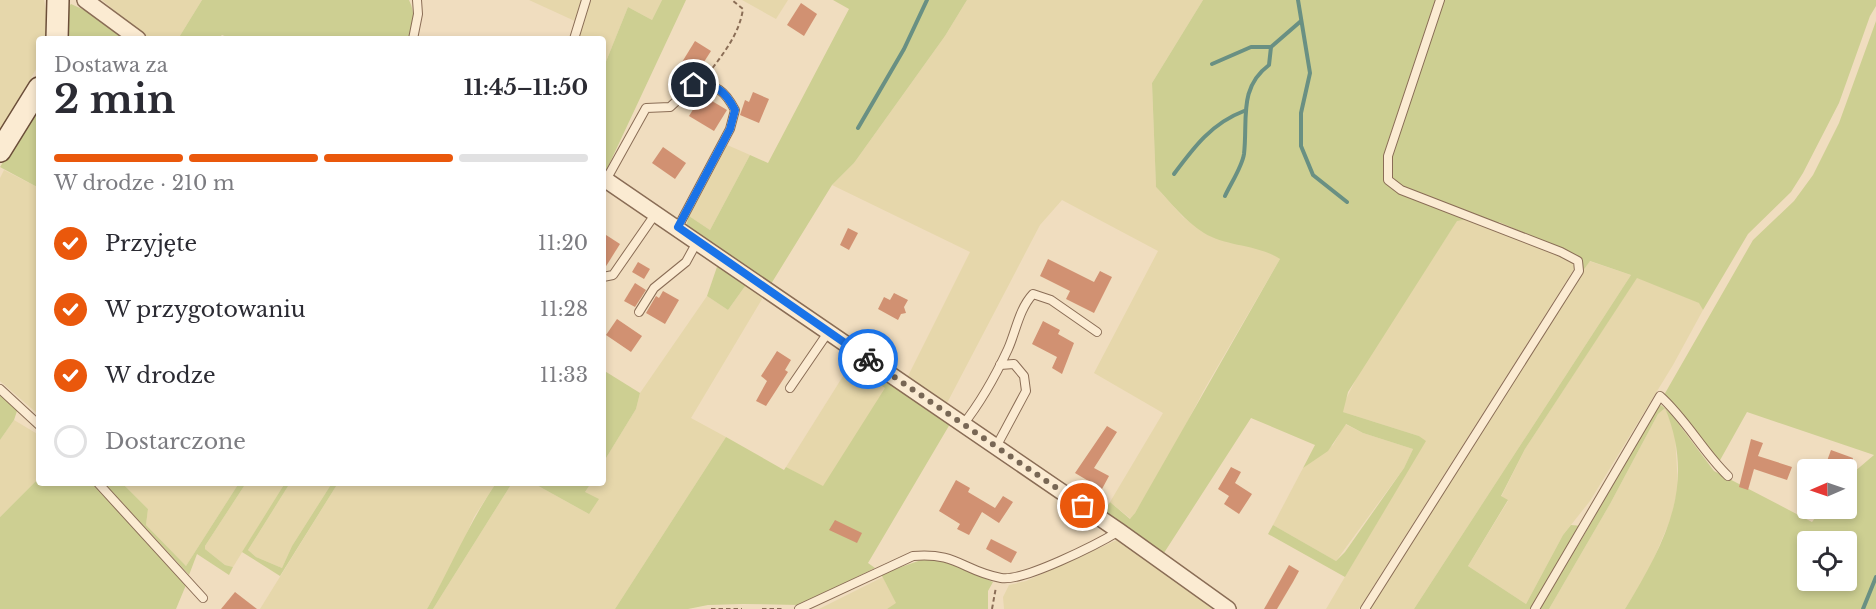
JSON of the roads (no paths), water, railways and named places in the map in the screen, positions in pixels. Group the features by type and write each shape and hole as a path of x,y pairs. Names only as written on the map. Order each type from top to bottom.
{"street":[{"path":"57,36 58,0"},
{"path":"85,0 134,36"},
{"path":"0,151 36,93"},
{"path":"606,180 698,240 962,426 1119,531 1228,609"}],"lane":[{"path":"414,36 418,14 417,0"},
{"path":"575,36 586,0"},
{"path":"1365,609 1579,271 1578,261 1561,252 1401,190 1388,180 1388,156 1440,0"},
{"path":"606,176 646,108 670,107 694,85 710,84 726,94 735,110 730,129 678,227"},
{"path":"606,276 613,275 656,213"},
{"path":"639,312 654,288 686,262 698,240"},
{"path":"962,426 984,398 1026,302 1033,294 1051,300 1097,332"},
{"path":"790,388 829,331"},
{"path":"996,447 1026,391 1024,376 1014,364 1000,365"},
{"path":"0,389 36,422"},
{"path":"1535,609 1660,396 1669,404 1709,458 1728,476"},
{"path":"101,486 203,598"},
{"path":"799,609 913,556 933,554 948,556 984,573 1004,579 1029,574 1119,531"}],"waterway":[{"path":"858,128 904,49 927,0"},
{"path":"1298,0 1310,73 1301,113 1301,146 1313,175 1347,202"},
{"path":"1225,196 1243,159 1246,105 1253,84 1259,74 1269,65 1271,47 1301,21"},
{"path":"1212,64 1251,47 1271,47"},
{"path":"1174,174 1196,145 1213,129 1244,111"},
{"path":"1863,609 1876,577"}]}
